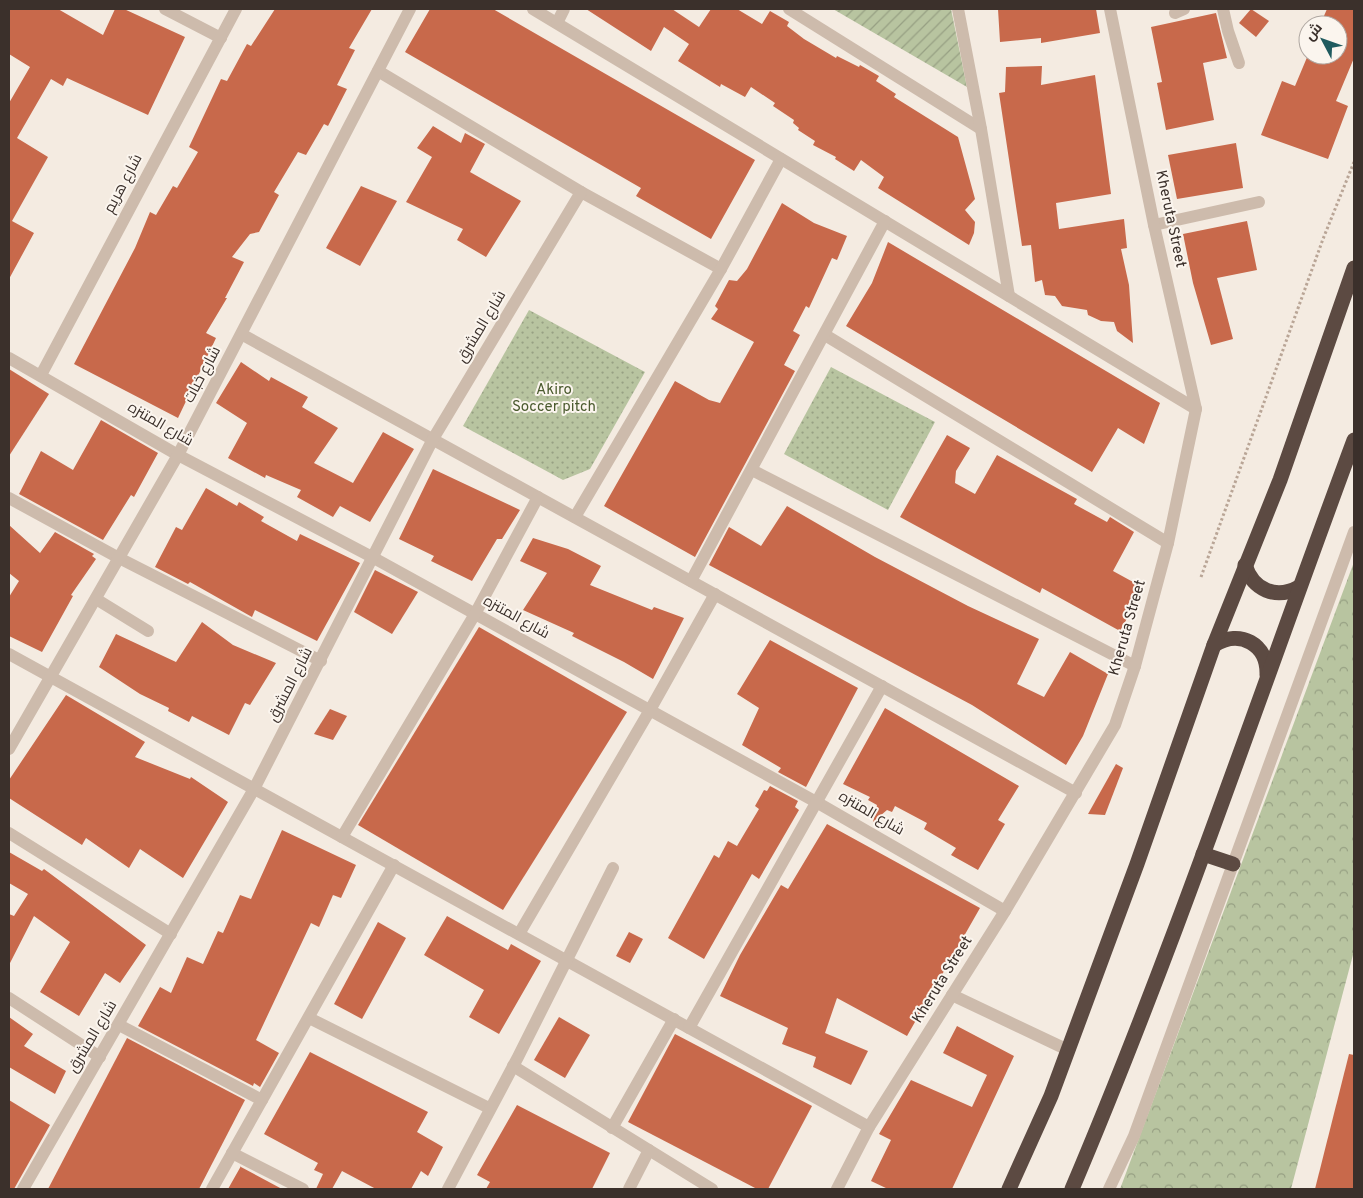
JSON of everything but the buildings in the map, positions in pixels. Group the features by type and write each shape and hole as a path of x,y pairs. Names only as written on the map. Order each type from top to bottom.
{"highway":[{"path":"1009,1189 1068,1050 1137,864 1214,645 1244,565 1280,480 1354,268"},
{"path":"1072,1189 1109,1103 1203,854 1354,440"},
{"path":"1244,565 1252,580 1266,591 1283,593 1300,587"},
{"path":"1214,645 1230,638 1247,640 1255,644 1266,658 1267,675"},
{"path":"1203,854 1233,864"}],"street":[{"path":"165,9 221,38"},
{"name":"شارع هريم","path":"41,375 236,9"},
{"path":"533,9 1196,409"},
{"path":"556,23 564,9"},
{"path":"790,9 981,129"},
{"path":"958,9 981,129 1009,296"},
{"name":"Kheruta Street","path":"837,1189 869,1127 1005,911 1116,725 1135,666 1168,543 1196,409 1154,225 1110,9"},
{"path":"1223,9 1228,31 1239,62"},
{"name":"شارع خبات","path":"9,749 178,455 243,335 378,71 405,10"},
{"path":"378,71 581,192 721,269"},
{"path":"575,517 721,269 781,158"},
{"name":"شارع المشرق","path":"23,1189 254,789 321,662 372,557 433,439 581,192"},
{"path":"1154,225 1259,202"},
{"path":"691,581 885,221"},
{"path":"243,335 1076,793"},
{"path":"825,335 1168,543"},
{"name":"شارع المتنزه","path":"9,358 178,455 372,557 818,803 1005,911"},
{"path":"752,470 1135,666"},
{"path":"342,837 475,614 538,497"},
{"path":"9,498 119,558 321,662"},
{"path":"1110,1189 1134,1136 1354,532"},
{"path":"519,934 650,710 715,594"},
{"path":"96,599 148,631"},
{"path":"9,654 869,1127"},
{"path":"689,1028 818,803 882,686"},
{"path":"9,833 171,934"},
{"path":"212,1189 394,866"},
{"path":"448,1189 489,1108 513,1066 613,868"},
{"path":"952,995 1068,1050"},
{"path":"9,998 100,1057"},
{"path":"309,1018 489,1108"},
{"path":"612,1128 674,1019"},
{"path":"119,1025 262,1100"},
{"path":"513,1066 712,1189"},
{"path":"629,1189 648,1150"},
{"path":"232,1153 303,1189"}],"path":[{"path":"1201,577 1323,240 1354,162"}],"green space":[{"path":"833,9 951,9 967,87"},
{"name":"Akiro Soccer pitch","path":"529,310 645,372 590,469 563,480 463,426"},
{"path":"831,367 935,422 888,510 784,454"},
{"path":"1354,562 1354,951 1291,1189 1120,1189"}]}
